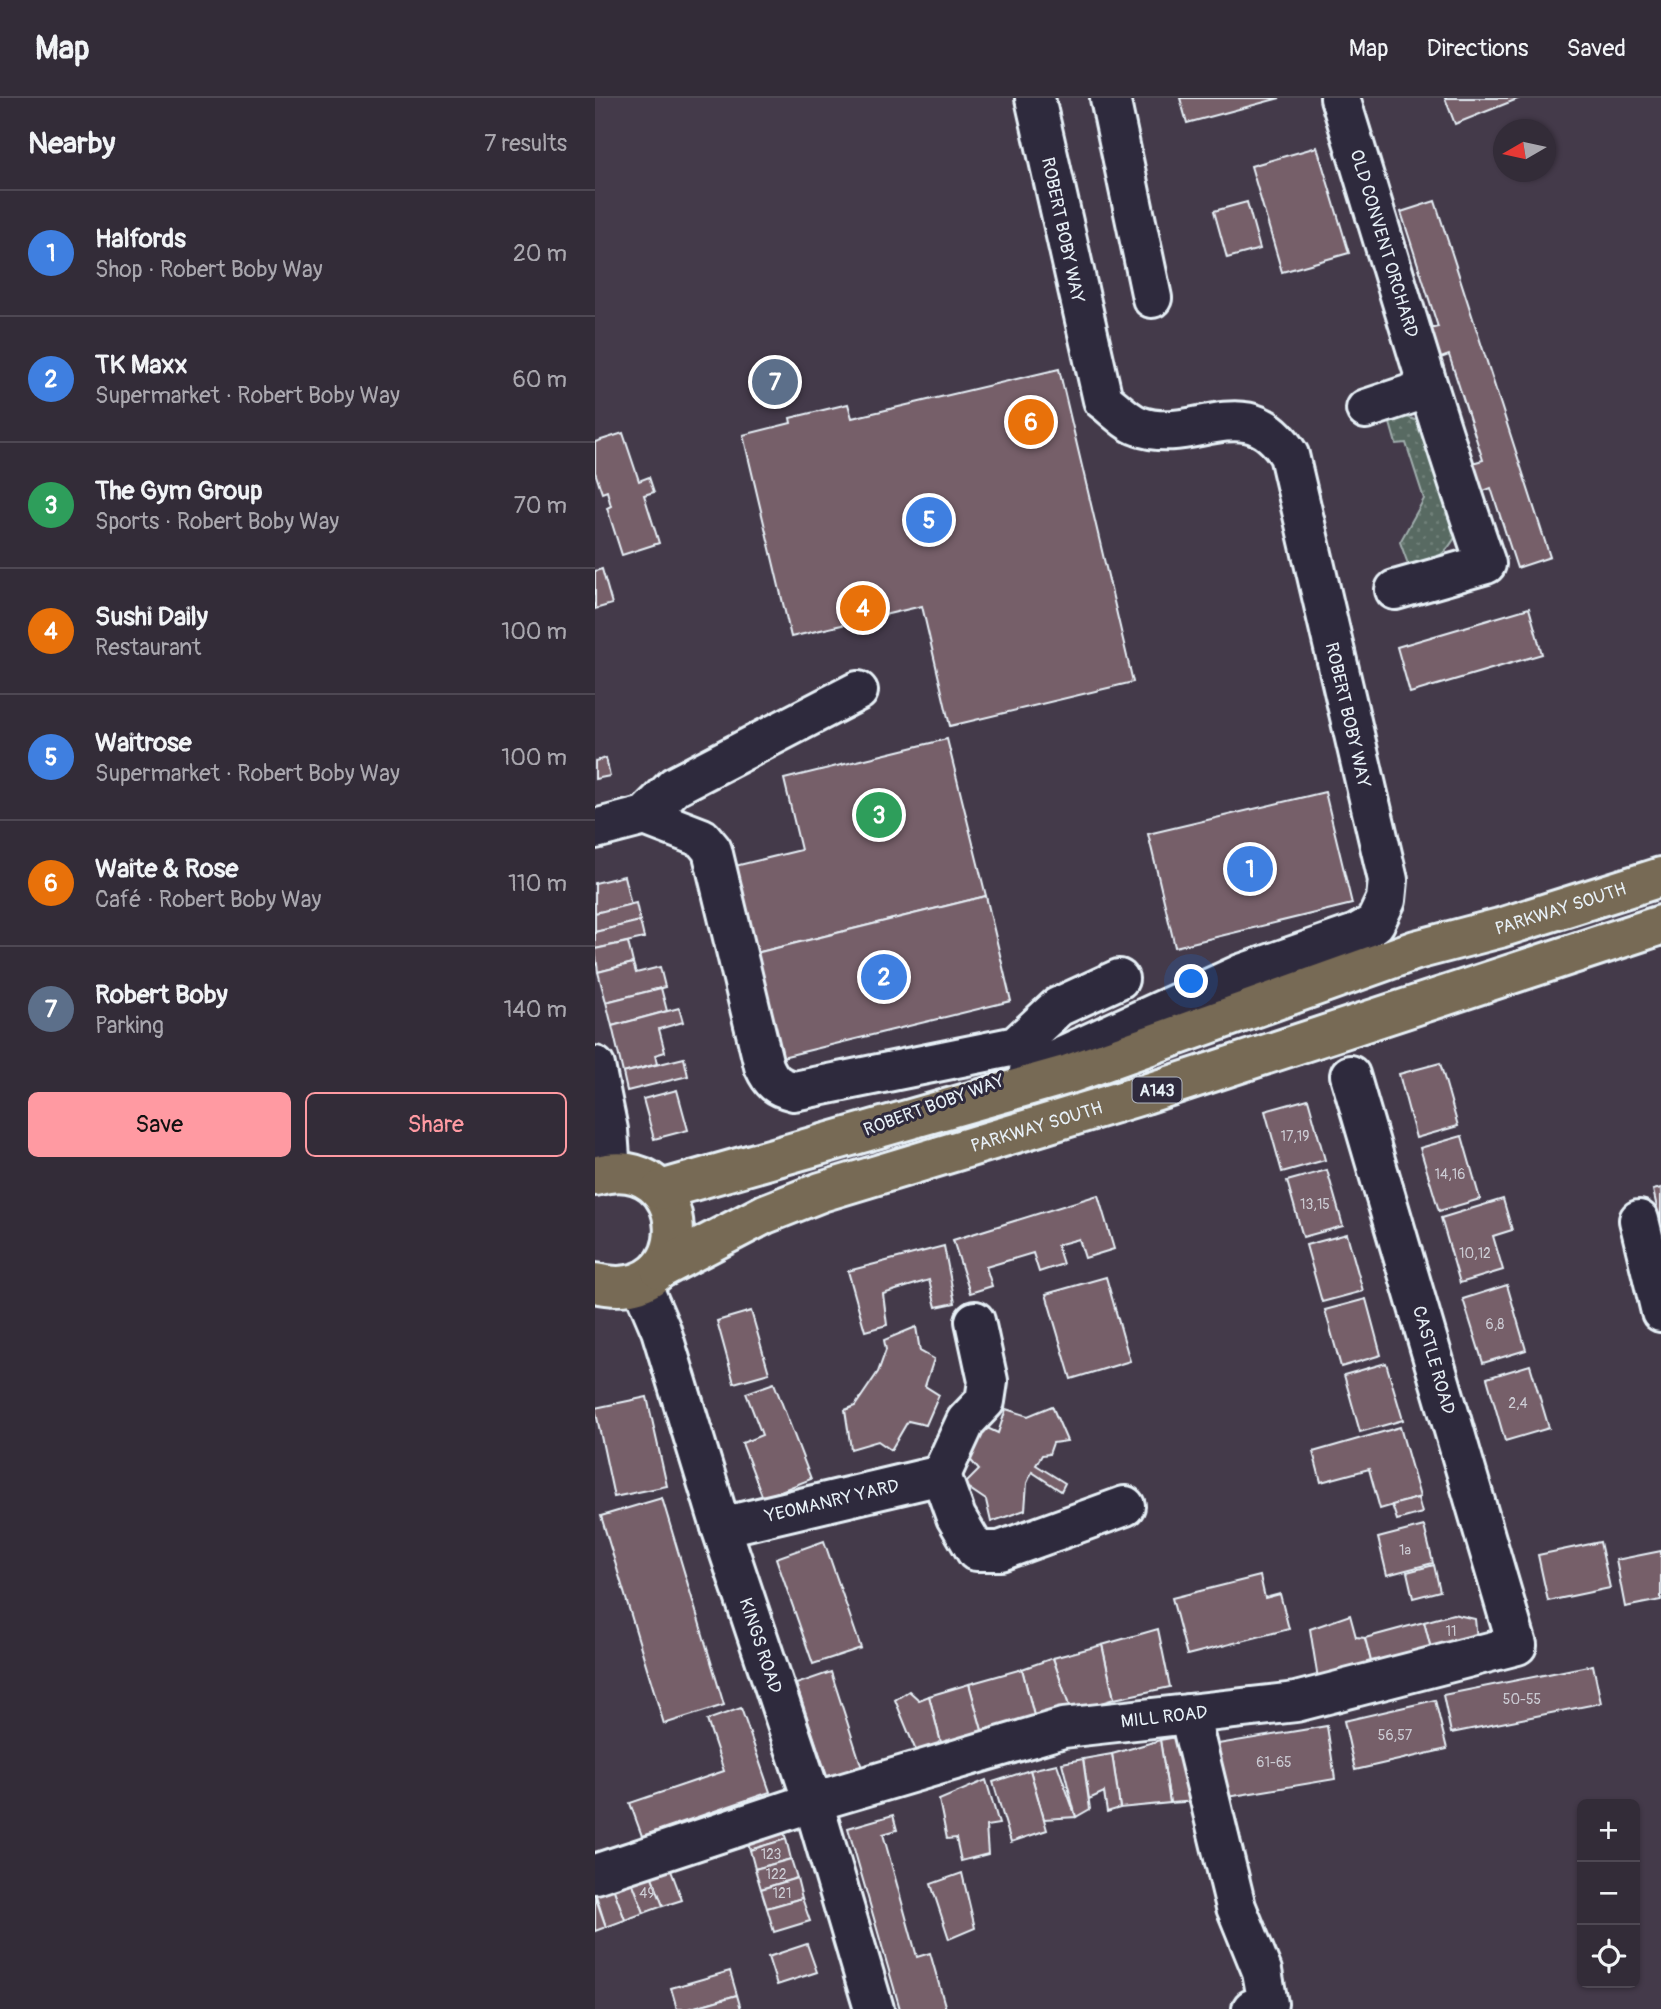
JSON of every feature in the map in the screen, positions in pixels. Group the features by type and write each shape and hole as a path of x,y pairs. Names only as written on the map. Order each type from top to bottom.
{"main road":[{"name":"PARKWAY SOUTH","path":"661,1191 1069,1074 1416,950 1500,928 1661,877"},
{"name":"PARKWAY SOUTH","path":"651,1276 765,1214 821,1192 1145,1094 1661,925"},
{"path":"595,1283 616,1288 651,1276 672,1251 675,1230 671,1209 661,1191 646,1179 629,1172 603,1174"}],"street":[{"name":"ROBERT BOBY WAY","path":"846,1137 1051,1063 1241,974 1356,934 1375,923 1386,900 1388,880 1289,454 1279,439 1240,420 1217,421 1175,431 1138,426 1103,400 1035,98"},
{"path":"1109,98 1153,298"},
{"name":"OLD CONVENT ORCHARD","path":"1340,98 1413,336 1426,389 1486,564 1395,590"},
{"path":"1366,409 1426,389"},
{"path":"595,829 645,816 675,786 858,691"},
{"path":"645,816 702,838 712,850 764,1066 770,1080 780,1087 794,1091 1016,1046 1058,1007 1119,979"},
{"path":"595,1066 608,1130 603,1174"},
{"name":"CASTLE ROAD","path":"1350,1075 1517,1645"},
{"path":"1639,1220 1661,1311"},
{"name":"KINGS ROAD","path":"651,1276 661,1330 721,1527 813,1802 874,2009"},
{"path":"975,1321 988,1381 985,1401 966,1421 941,1475 956,1517 975,1551 1000,1552 1125,1506"},
{"name":"YEOMANRY YARD","path":"721,1527 941,1475"},
{"name":"MILL ROAD","path":"595,1874 813,1802 1063,1728 1296,1702 1517,1645"},
{"path":"1189,1714 1236,1907 1262,1971 1263,2007"}],"green space":[{"path":"1388,416 1404,416 1421,422 1458,532 1444,552 1425,562 1408,564 1400,542 1424,499 1406,443 1396,444"}],"building":[{"path":"1180,98 1280,98 1187,123"},
{"path":"1445,98 1520,98 1455,124"},
{"path":"1317,147 1349,253 1282,272 1251,166"},
{"path":"1435,201 1550,557 1517,568 1491,488 1481,492 1472,463 1483,460 1449,355 1438,359 1429,329 1438,327 1401,212"},
{"path":"1247,202 1260,249 1227,258 1214,211"},
{"path":"1059,369 1133,682 950,726 922,606 791,637 743,435 791,423 790,418 848,404 852,418"},
{"path":"623,433 639,481 649,477 654,492 644,495 659,543 622,555 607,508 611,506 607,491 602,493 595,472 595,442"},
{"path":"602,569 612,604 595,609 595,571"},
{"path":"1529,608 1542,654 1410,693 1397,647"},
{"path":"947,739 986,896 756,953 735,866 801,850 784,779"},
{"path":"606,758 610,776 595,779 595,761"},
{"path":"1325,792 1352,904 1175,947 1148,834"},
{"path":"624,876 631,905 595,913 595,883"},
{"path":"986,896 1011,1001 782,1057 756,953"},
{"path":"636,903 640,921 595,932 595,913"},
{"path":"640,921 644,938 595,949 595,932"},
{"path":"628,942 633,963 598,972 595,949"},
{"path":"633,963 636,973 660,967 665,987 606,1002 598,972"},
{"path":"661,988 667,1011 612,1026 606,1002"},
{"path":"679,1008 683,1022 659,1029 665,1052 655,1055 657,1064 623,1073 612,1026"},
{"path":"684,1058 688,1076 627,1091 623,1073"},
{"path":"1440,1063 1458,1126 1416,1138 1399,1074"},
{"path":"677,1090 688,1130 654,1139 643,1099"},
{"path":"1308,1099 1325,1160 1282,1172 1265,1111"},
{"path":"1462,1136 1480,1199 1439,1211 1420,1148"},
{"path":"1327,1170 1343,1226 1303,1237 1287,1181"},
{"path":"1661,1188 1661,1225 1653,1190"},
{"path":"1098,1195 1114,1249 1085,1258 1079,1239 1057,1245 1063,1264 1039,1272 1033,1253 986,1267 992,1286 970,1293 953,1240"},
{"path":"1503,1199 1512,1230 1493,1236 1503,1270 1460,1283 1441,1218"},
{"path":"1347,1234 1363,1291 1322,1302 1306,1245"},
{"path":"944,1246 955,1303 936,1307 929,1280 883,1294 887,1325 865,1331 848,1271"},
{"path":"1106,1277 1130,1361 1071,1379 1046,1294"},
{"path":"1507,1285 1526,1350 1483,1363 1463,1299"},
{"path":"1366,1299 1381,1355 1341,1367 1325,1310"},
{"path":"751,1311 769,1373 734,1383 717,1321"},
{"path":"916,1327 920,1351 934,1359 925,1386 939,1395 926,1425 908,1421 891,1450 878,1441 851,1449 845,1410 855,1406 878,1372 886,1350 884,1340"},
{"path":"1386,1363 1403,1420 1360,1432 1344,1375"},
{"path":"1530,1365 1549,1428 1505,1441 1487,1378"},
{"path":"774,1383 811,1479 763,1498 742,1443 762,1435 746,1393"},
{"path":"647,1397 667,1486 614,1497 595,1408"},
{"path":"1052,1406 1067,1441 1053,1443 1049,1454 1042,1455 1036,1465 1065,1483 1061,1491 1032,1472 1027,1483 1025,1510 991,1522 986,1500 964,1485 979,1470 968,1457 983,1426 998,1433 1006,1409 1028,1416"},
{"path":"1400,1427 1420,1497 1380,1509 1369,1469 1321,1482 1313,1452"},
{"path":"662,1498 724,1705 664,1724 601,1516"},
{"path":"1418,1498 1422,1513 1397,1520 1392,1505"},
{"path":"1424,1526 1433,1563 1387,1575 1378,1538"},
{"path":"824,1541 861,1648 813,1664 776,1558"},
{"path":"1600,1542 1610,1588 1548,1601 1538,1555"},
{"path":"1661,1551 1661,1600 1625,1607 1616,1560"},
{"path":"1434,1565 1440,1591 1413,1598 1407,1572"},
{"path":"1260,1576 1265,1598 1280,1594 1289,1629 1187,1655 1172,1598"},
{"path":"1453,1614 1475,1619 1477,1639 1431,1649 1424,1622"},
{"path":"1350,1615 1356,1637 1365,1638 1372,1665 1318,1679 1310,1629"},
{"path":"1424,1622 1431,1649 1372,1665 1365,1638"},
{"path":"1158,1629 1170,1687 1114,1699 1102,1645"},
{"path":"1102,1645 1114,1699 1071,1712 1053,1658"},
{"path":"1053,1658 1071,1712 1034,1716 1022,1669"},
{"path":"1593,1665 1601,1703 1451,1733 1443,1695"},
{"path":"1022,1669 1034,1716 983,1734 969,1684"},
{"path":"831,1672 864,1774 830,1785 796,1684"},
{"path":"969,1684 983,1734 942,1747 929,1696"},
{"path":"909,1691 919,1700 929,1696 942,1747 918,1756 895,1700"},
{"path":"1435,1700 1447,1749 1355,1770 1344,1721"},
{"path":"741,1708 770,1792 642,1836 630,1803 724,1771 707,1720"},
{"path":"1327,1726 1335,1779 1221,1798 1212,1745"},
{"path":"1182,1736 1198,1801 1170,1803 1160,1740"},
{"path":"1160,1740 1170,1803 1120,1808 1112,1754"},
{"path":"1112,1754 1120,1808 1107,1812 1104,1792 1089,1799 1083,1759"},
{"path":"1083,1759 1090,1809 1076,1817 1062,1763"},
{"path":"1057,1764 1076,1817 1044,1819 1030,1770"},
{"path":"1030,1770 1047,1830 1011,1842 993,1782"},
{"path":"986,1780 999,1824 986,1826 988,1854 961,1861 956,1838 947,1839 939,1800"},
{"path":"893,1815 897,1830 883,1834 917,1957 930,1953 946,2009 900,2009 848,1828"},
{"path":"780,1820 786,1839 750,1850 744,1830"},
{"path":"786,1839 791,1859 755,1869 750,1850"},
{"path":"791,1859 797,1878 761,1889 755,1869"},
{"path":"669,1865 682,1900 663,1906 650,1872"},
{"path":"650,1872 663,1906 644,1913 631,1879"},
{"path":"962,1873 975,1928 949,1939 931,1884"},
{"path":"797,1878 802,1898 767,1908 761,1889"},
{"path":"631,1879 644,1913 625,1920 612,1885"},
{"path":"612,1885 625,1920 606,1927 595,1892"},
{"path":"595,1896 606,1927 595,1931"},
{"path":"802,1898 810,1921 774,1932 767,1908"},
{"path":"807,1944 817,1972 777,1985 768,1957"},
{"path":"730,1971 737,1995 688,2009 677,2009 671,1988"},
{"path":"737,1995 741,2009 688,2009"}],"place":[{"name":"Robert Boby","path":"775,382"},
{"name":"Waite & Rose","path":"1031,422"},
{"name":"Waitrose","path":"929,520"},
{"name":"Sushi Daily","path":"863,608"},
{"name":"The Gym Group","path":"879,815"},
{"name":"Halfords","path":"1250,869"},
{"name":"TK Maxx","path":"884,977"}]}
